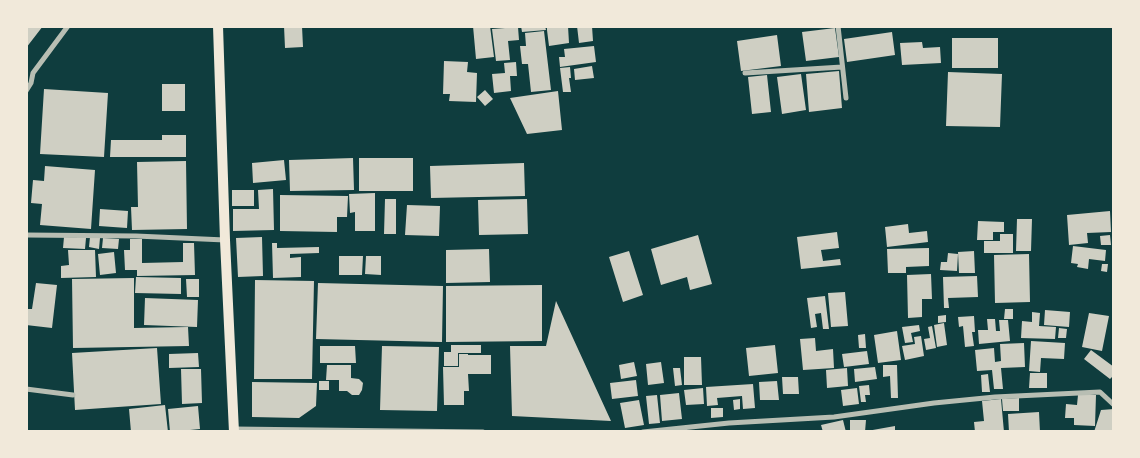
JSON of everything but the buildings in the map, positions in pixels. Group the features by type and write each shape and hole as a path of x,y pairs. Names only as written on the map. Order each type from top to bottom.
{"main road":[{"path":"218,26 234,430"}],"street":[{"path":"26,91 31,83 33,72 68,26"},
{"path":"838,26 846,98"},
{"path":"745,73 842,67"},
{"path":"26,235 136,236 225,240"},
{"path":"26,389 73,396"},
{"path":"644,432 729,423 834,417 934,402 995,397 1100,392 1114,405"},
{"path":"234,430 483,432"}]}
